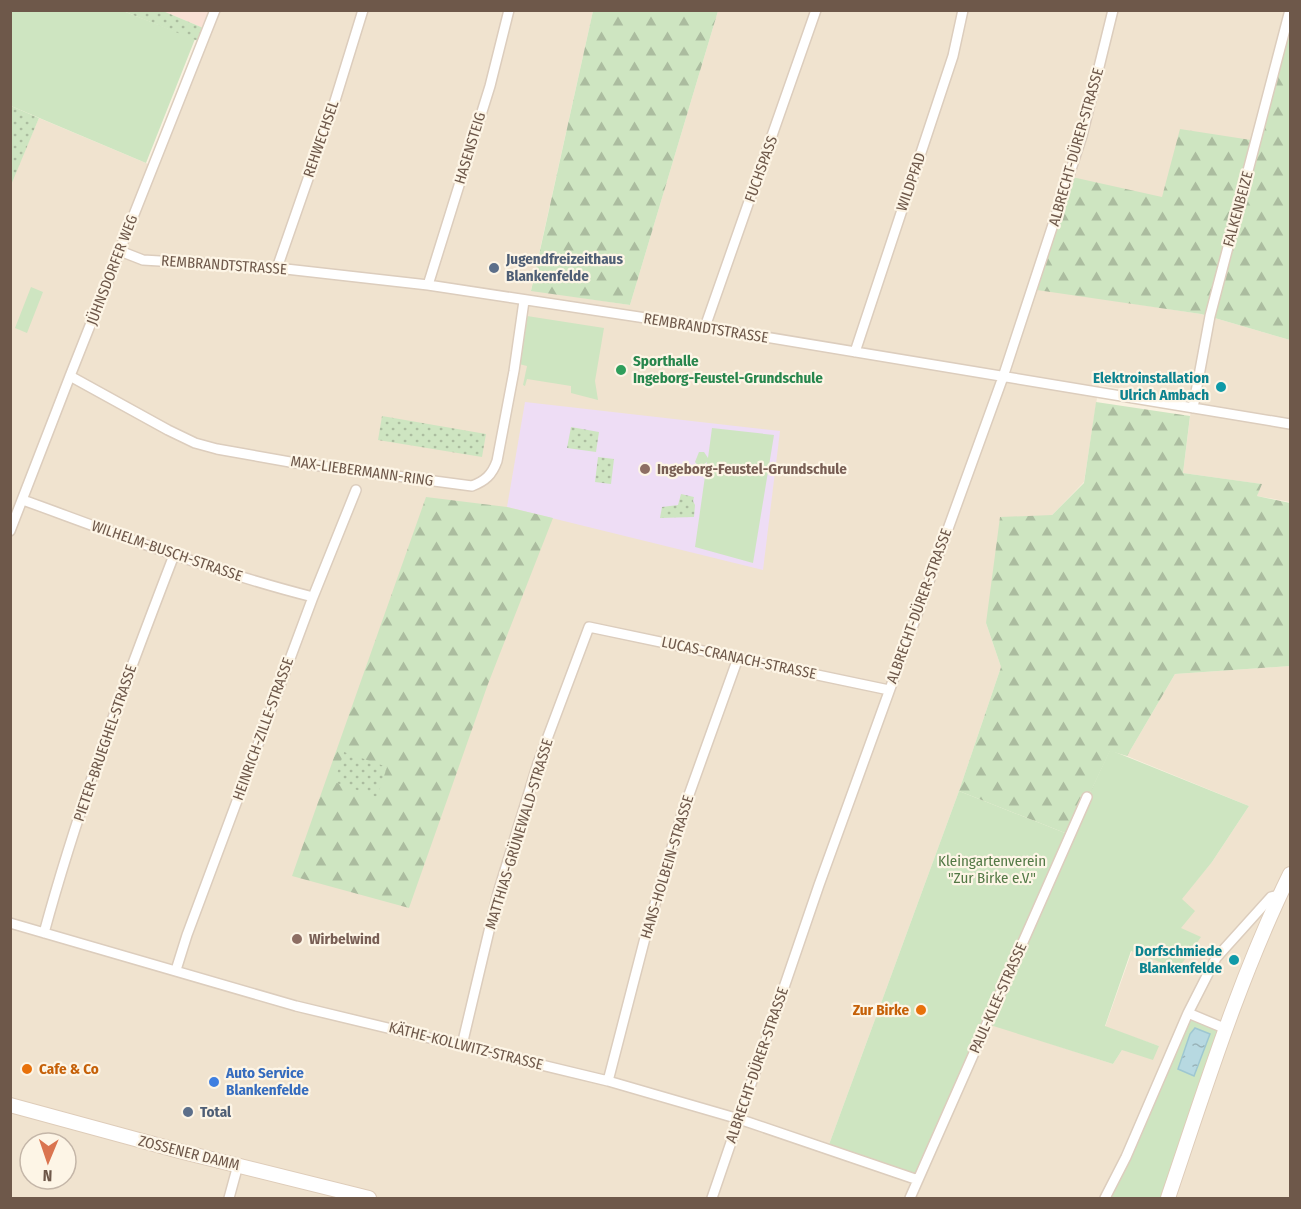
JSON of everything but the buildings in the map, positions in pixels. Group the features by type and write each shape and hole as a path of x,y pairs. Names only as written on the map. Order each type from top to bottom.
{"main road":[{"path":"1168,1198 1224,1028 1290,874"},
{"name":"ZOSSENER DAMM","path":"10,1105 238,1166 369,1198"}],"street":[{"name":"JÜHNSDORFER WEG","path":"10,531 69,376 215,10"},
{"name":"REHWECHSEL","path":"277,268 334,104 363,10"},
{"name":"HASENSTEIG","path":"428,285 490,86 509,10"},
{"name":"FUCHSPASS","path":"705,327 816,10"},
{"name":"WILDPFAD","path":"855,352 953,56 963,10"},
{"name":"ALBRECHT-DÜRER-STRASSE","path":"712,1198 889,690 1003,377 1082,136 1113,10"},
{"name":"FALKENBEIZE","path":"1192,408 1210,316 1290,10"},
{"name":"REMBRANDTSTRASSE","path":"120,251 143,260 277,268 428,285 705,327 1290,424"},
{"name":"MAX-LIEBERMANN-RING","path":"69,376 168,430 195,443 216,449 290,462 472,486 484,482 493,472 497,461 524,301"},
{"name":"HEINRICH-ZILLE-STRASSE","path":"176,970 187,934 313,597 356,490"},
{"name":"WILHELM-BUSCH-STRASSE","path":"23,500 174,555 313,597"},
{"name":"PIETER-BRUEGHEL-STRASSE","path":"44,933 76,824 174,555"},
{"name":"LUCAS-CRANACH-STRASSE","path":"589,627 889,690"},
{"name":"MATTHIAS-GRÜNEWALD-STRASSE","path":"462,1045 501,883 538,763 589,627"},
{"name":"HANS-HOLBEIN-STRASSE","path":"608,1081 646,934 681,817 738,658"},
{"name":"PAUL-KLEE-STRASSE","path":"910,1198 1087,797"},
{"path":"1105,1198 1126,1156 1188,1013 1216,958 1271,897 1280,895"},
{"name":"KÄTHE-KOLLWITZ-STRASSE","path":"10,923 296,1006 608,1081 739,1119 918,1180"},
{"path":"1188,1013 1224,1028"},
{"path":"229,1198 238,1166"}],"shaded area":[{"path":"163,11 215,11 208,30"},
{"path":"215,11 593,11 531,290 630,305 718,11 1288,11 1251,141 1163,197 1038,289 1201,314 1290,340 1290,502 1257,496 1261,484 1183,473 1192,401 1099,385 1084,482 1052,515 986,623 1001,667 959,791 827,1150 987,1023 1113,1064 1122,1050 1159,1046 1105,1027 1132,951 1178,968 1181,899 1212,862 1249,806 1127,756 1175,674 1290,666 1290,1198 11,1198 10,185 39,118 153,166"},
{"name":"Ingeborg-Feustel-Grundschule","path":"525,402 780,431 763,570 507,507"}],"green space":[{"path":"10,11 123,11 195,39 146,163 11,106"},
{"path":"123,11 163,11 208,30 203,43"},
{"path":"593,11 718,11 630,305 531,291"},
{"path":"1290,11 1290,340 1201,314 1037,290 1072,177 1162,197 1180,129 1251,140"},
{"path":"11,106 39,118 11,185"},
{"path":"31,287 43,292 27,333 15,328"},
{"path":"527,316 604,328 595,381 598,400 571,393 571,386 527,379 525,386 523,385 527,366 519,364"},
{"path":"1096,402 1190,416 1183,473 1262,484 1257,496 1290,503 1290,666 1175,674 1127,756 1110,751 1070,835 959,791 1001,667 986,623 1000,517 1052,515 1084,483"},
{"path":"382,416 486,434 482,457 378,440"},
{"path":"571,427 599,432 596,452 567,448"},
{"path":"712,428 774,435 753,563 695,547 707,462 700,468 695,462 699,452 704,452 708,458"},
{"path":"598,457 614,459 611,484 595,482"},
{"path":"681,494 694,497 694,517 660,518 662,507 678,505"},
{"path":"426,497 507,507 553,518 488,684 409,908 292,876"},
{"name":"Kleingartenverein \"Zur Birke e.V.\"","path":"1110,750 1249,806 1212,862 1182,899 1195,911 1181,928 1201,937 1178,969 1131,951 1105,1026 1159,1046 1153,1060 1122,1050 1113,1064 987,1024 918,1180 827,1150 959,791 1070,835"},
{"path":"344,752 387,767 377,797 334,782"},
{"path":"1188,1013 1224,1028 1168,1198 1107,1198"}],"water":[{"path":"1195,1028 1210,1034 1194,1076 1178,1069 1190,1034"}],"place":[{"name":"Jugendfreizeithaus Blankenfelde","path":"494,268"},
{"name":"Sporthalle Ingeborg-Feustel-Grundschule","path":"621,370"},
{"name":"Elektroinstallation Ulrich Ambach","path":"1221,387"},
{"name":"Ingeborg-Feustel-Grundschule","path":"645,469"},
{"name":"Wirbelwind","path":"297,939"},
{"name":"Dorfschmiede Blankenfelde","path":"1234,960"},
{"name":"Zur Birke","path":"921,1010"},
{"name":"Cafe & Co","path":"27,1069"},
{"name":"Auto Service Blankenfelde","path":"214,1082"},
{"name":"Total","path":"188,1112"}]}
